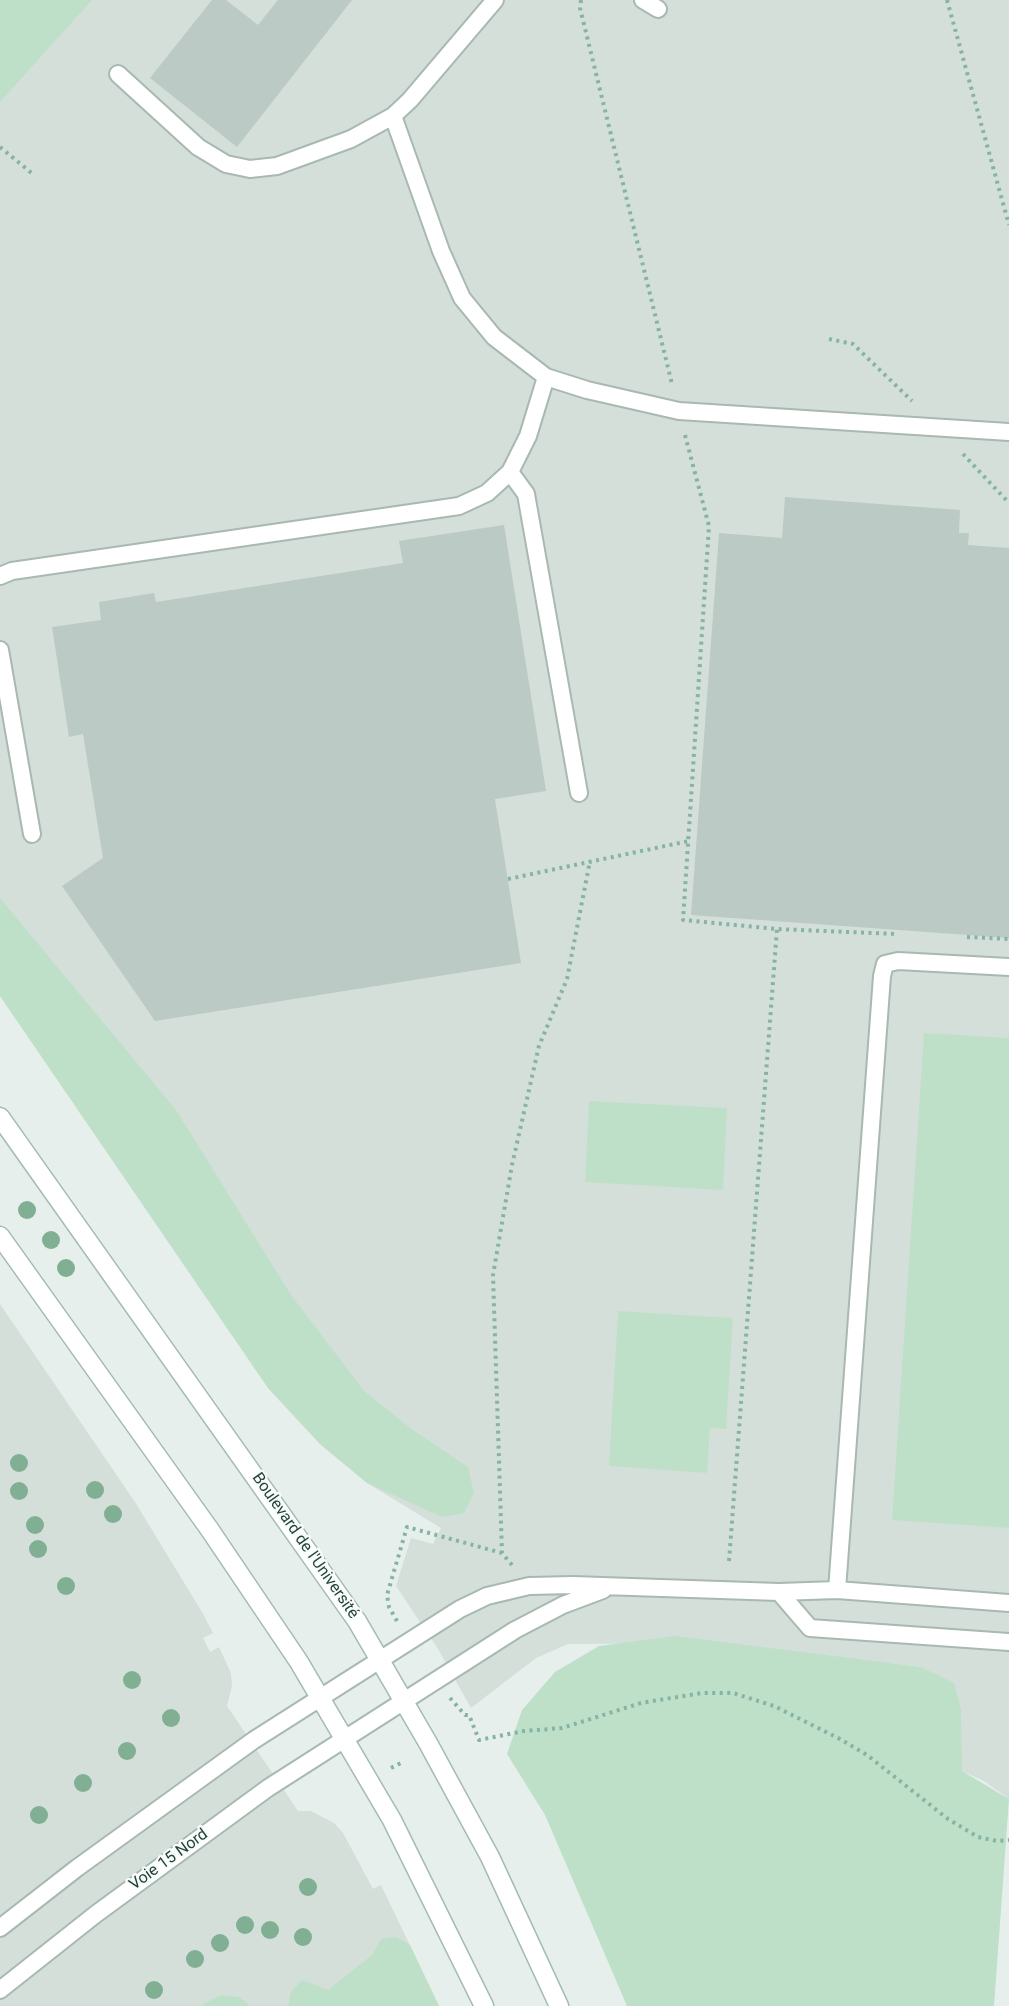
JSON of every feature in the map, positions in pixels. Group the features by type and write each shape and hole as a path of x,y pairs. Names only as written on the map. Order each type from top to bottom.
{"main road":[{"name":"Boulevard de l'Université","path":"0,1117 339,1593 404,1700 490,1857 559,2006"},
{"path":"0,1236 210,1530 321,1699 370,1778 418,1869 484,2006"}],"lane":[{"path":"118,74 198,147 226,164 250,169 283,164 351,139 393,116 410,100 495,0"},
{"path":"643,0 658,9"},
{"path":"393,116 441,251 462,298 494,338 546,377 587,390 679,411 1009,432"},
{"path":"0,576 12,571 459,506 487,493 510,472 528,436 546,377"},
{"path":"510,472 526,494 579,794"},
{"path":"0,650 32,834"},
{"path":"837,1590 882,976 885,964 898,961 1009,967"},
{"path":"0,1928 153,1812 255,1740 460,1609 499,1592 550,1585 779,1592 837,1590 1009,1603"},
{"name":"Voie 15 Nord","path":"0,1990 157,1869 268,1788 344,1737 515,1630 584,1596 624,1586"},
{"path":"779,1592 810,1628 1009,1642"}],"path":[{"path":"581,0 580,8 709,526 683,920 777,929 905,934"},
{"path":"947,0 1009,225"},
{"path":"0,147 34,175"},
{"path":"508,879 689,841"},
{"path":"387,1595 407,1527 502,1552 493,1275 512,1165 539,1046 567,979 590,861"},
{"path":"729,1561 777,929"},
{"path":"963,937 1009,939"},
{"path":"465,1714 469,1714 479,1740 486,1737 562,1728 641,1702 702,1693 733,1694 774,1706 840,1739 867,1755 948,1819 978,1837 997,1841 1009,1840"},
{"path":"390,1768 401,1763"}],"shaded area":[{"path":"0,0 1009,0 1009,1799 984,1781 962,1771 921,1667 716,1643 568,1644 536,1658 471,1708 438,1649 396,1586 411,1538 433,1544 441,1528 367,1483 320,1444 268,1388 0,996"},
{"path":"0,1304 135,1502 202,1612 213,1633 203,1638 210,1652 219,1647 231,1673 232,1686 227,1706 298,1811 311,1811 334,1823 343,1833 373,1889 381,1885 439,2006 0,2006"}],"green space":[{"path":"0,0 92,0 0,102"},
{"path":"0,898 176,1110 291,1295 364,1391 413,1430 468,1467 474,1493 464,1513 442,1517 367,1483 320,1444 268,1388 0,996"},
{"path":"924,1033 1009,1038 1009,1528 892,1520"},
{"path":"589,1101 727,1108 723,1190 585,1182"},
{"path":"618,1311 733,1318 726,1429 710,1428 707,1473 609,1466"},
{"path":"675,1636 921,1667 954,1683 961,1709 962,1771 1009,1799 994,2006 627,2006 545,1815 507,1754 522,1710 555,1672 599,1646"},
{"path":"396,1937 410,1945 439,2006 288,2006 291,1992 302,1980 328,1990 372,1955 381,1939"},
{"path":"221,1995 239,1997 250,2006 199,2006"}],"building":[{"path":"212,0 226,0 258,25 278,0 352,0 237,147 150,78"},
{"path":"785,497 960,510 959,533 969,533 968,545 1009,548 1009,938 691,915 719,533 782,538"},
{"path":"504,525 546,791 495,799 521,963 155,1021 62,886 103,858 83,734 69,737 52,627 101,620 99,602 154,593 156,602 403,563 399,541"}]}
